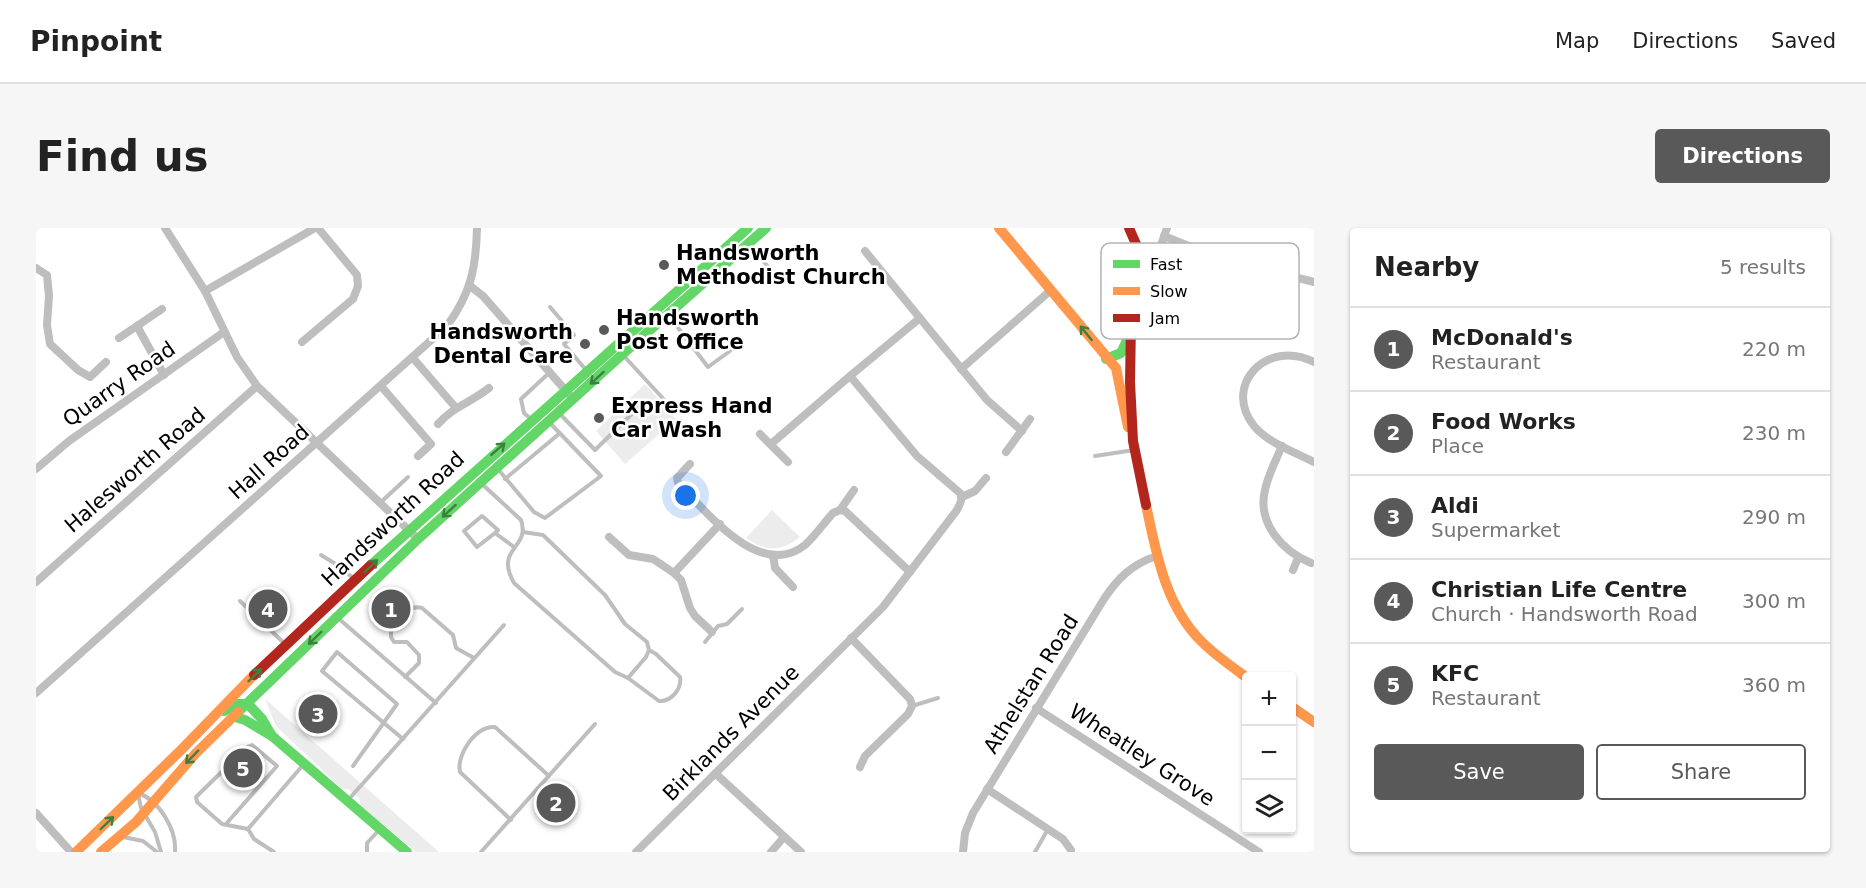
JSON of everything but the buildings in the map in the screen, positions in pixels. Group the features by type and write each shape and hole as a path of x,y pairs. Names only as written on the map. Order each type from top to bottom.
{"main road":[{"name":"Handsworth Road","path":"101,852 144,814 182,768 337,617 418,539 573,399 614,356 748,228"},
{"name":"Handsworth Road","path":"76,852 287,645 471,472 586,371 614,356 668,315 766,228"},
{"path":"1129,228 1136,243"},
{"path":"1006,230 1051,290 1116,368 1157,556 1169,593 1189,625 1209,648 1242,674"},
{"path":"1107,359 1119,357 1127,339"},
{"path":"1131,339 1130,382 1134,446"},
{"path":"218,714 238,704 248,704 262,719 272,736 407,852"},
{"path":"1296,710 1314,722"},
{"path":"235,717 244,719 260,732 272,736"}],"street":[{"path":"165,228 205,291 237,357 257,386 418,539"},
{"path":"205,291 316,228 357,275 358,286 353,298 302,342"},
{"name":"Hall Road","path":"36,693 447,326 459,309 470,286 476,254 477,228"},
{"path":"1166,232 1189,243"},
{"path":"865,250 987,400 1022,431"},
{"path":"36,268 46,275 49,296 47,325 50,344 78,370 90,377 106,362"},
{"path":"1299,278 1314,282"},
{"path":"470,286 483,296 573,399"},
{"path":"961,369 1051,290"},
{"path":"119,338 162,309"},
{"path":"771,444 921,318"},
{"path":"137,326 164,375"},
{"name":"Quarry Road","path":"36,469 69,441 224,332"},
{"path":"1314,362 1298,355 1277,356 1266,360 1256,368 1248,381 1244,399 1249,419 1262,435 1314,462"},
{"path":"413,358 456,408"},
{"path":"850,376 917,456 960,492 962,497 975,491 986,478"},
{"name":"Halesworth Road","path":"36,582 257,386"},
{"path":"381,386 431,444 418,456"},
{"path":"438,424 449,412 473,401 489,388"},
{"path":"1006,452 1030,419"},
{"path":"760,434 788,462"},
{"path":"1282,446 1266,485 1264,509 1266,519 1276,537 1298,558 1311,563"},
{"path":"690,464 677,478 678,483 720,524 748,547 760,553 785,554 805,545 833,513 840,510 854,490"},
{"name":"Birklands Avenue","path":"636,852 883,607 957,510 962,497"},
{"path":"840,510 845,511 910,572"},
{"path":"674,573 720,524"},
{"path":"609,537 629,555 653,559 674,573 681,580 690,608 712,632"},
{"path":"773,555 775,568 793,587"},
{"name":"Athelstan Road","path":"963,852 969,823 987,789 1114,584 1125,572 1137,564 1157,556"},
{"path":"1293,570 1298,558"},
{"path":"851,638 910,699 912,706 908,714 865,756 860,767"},
{"name":"Wheatley Grove","path":"1036,708 1259,852"},
{"path":"716,774 801,852"},
{"path":"987,789 1063,839 1072,851"},
{"path":"36,813 71,852"},
{"path":"771,852 784,837"}],"lane":[{"path":"748,244 771,270"},
{"path":"550,307 574,335 564,344 586,371"},
{"path":"668,315 708,367 730,351"},
{"path":"614,356 669,405"},
{"path":"531,420 524,412 521,399 549,372"},
{"path":"558,413 595,450 644,402"},
{"path":"496,468 534,512 545,518 601,476 549,421"},
{"path":"505,479 560,433"},
{"path":"1095,456 1134,446"},
{"path":"471,472 521,520 523,536 509,553 507,560 507,568 514,583 615,672 628,678 659,701 665,702 670,699 680,687 680,677 649,650 646,642 625,624 605,595 543,535 523,532"},
{"path":"380,504 408,477"},
{"path":"482,516 498,530 495,533 477,548 464,531 482,516"},
{"path":"495,533 514,547"},
{"path":"321,555 339,566 356,581"},
{"path":"240,601 287,645"},
{"path":"405,676 419,663 419,655 407,642 394,642 391,631 411,607 422,608 453,635 456,648 475,658"},
{"path":"705,642 718,626 727,624 742,609"},
{"path":"337,617 436,703"},
{"path":"347,800 504,625"},
{"path":"628,678 646,657 649,650"},
{"path":"352,766 384,724 397,704 337,652 322,671 384,724 404,739"},
{"path":"912,706 938,698"},
{"path":"482,852 595,724"},
{"path":"511,820 460,772 460,757 468,744 483,729 488,726 495,727 549,776"},
{"path":"226,824 277,766 252,745 196,797 197,802 222,824 248,829 259,843 274,852"},
{"path":"248,829 304,763"},
{"path":"137,793 154,802 171,829 176,844 175,852"},
{"path":"137,793 144,814 155,832 159,852"},
{"path":"368,852 366,848 369,840 380,829"},
{"path":"1035,852 1048,829"},
{"path":"121,836 143,840 159,852"}],"shaded area":[{"path":"645,384 676,419 625,464 596,431"},
{"path":"772,510 800,537 780,548 760,546 746,538"},
{"path":"265,699 439,852 416,852 361,806 359,798 348,789 342,789 276,726"}],"traffic: fast":[{"path":"371,565 748,228"},
{"path":"238,712 418,539 766,228"},
{"path":"1106,359 1121,353 1128,339"},
{"path":"224,711 238,704 248,704 262,719 272,736"},
{"path":"235,717 245,720 272,736 407,852"}],"traffic: slow":[{"path":"999,228 1116,368 1128,427"},
{"path":"1146,505 1158,560 1179,612 1202,642 1242,674"},
{"path":"76,852 254,675"},
{"path":"1296,710 1314,722"},
{"path":"101,852 136,822 196,753 238,712"}],"traffic: jam":[{"path":"1129,228 1136,243"},
{"path":"1131,339 1133,441 1146,505"},
{"path":"254,675 371,565"}],"place":[{"name":"Handsworth Methodist Church","path":"664,265"},
{"name":"Handsworth Post Office","path":"604,330"},
{"name":"Handsworth Dental Care","path":"585,344"},
{"name":"Express Hand Car Wash","path":"599,418"},
{"name":"Christian Life Centre","path":"268,609"},
{"name":"McDonald's","path":"391,609"},
{"name":"Aldi","path":"318,714"},
{"name":"KFC","path":"243,768"},
{"name":"Food Works","path":"556,803"}]}
